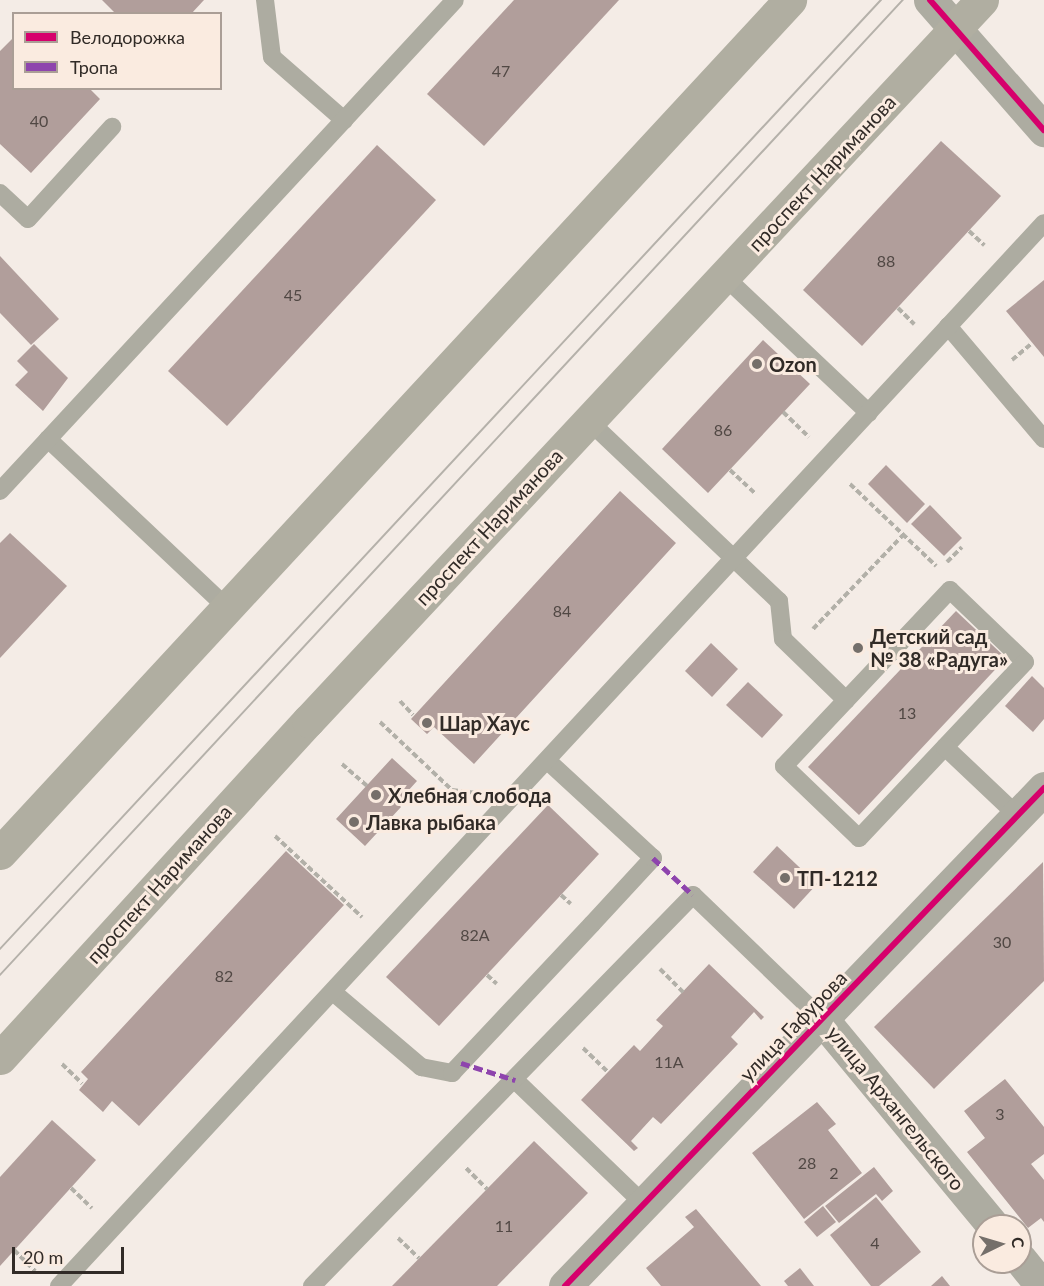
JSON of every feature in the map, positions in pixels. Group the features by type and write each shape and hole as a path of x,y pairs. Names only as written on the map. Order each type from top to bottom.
{"main road":[{"path":"0,853 790,0"},
{"name":"проспект Нариманова","path":"0,1058 982,0"}],"street":[{"path":"930,0 957,28 1044,130"},
{"name":"улица Гафурова","path":"565,1286 1044,788"},
{"name":"улица Архангельского","path":"822,1019 983,1214"},
{"path":"1032,1274 1042,1286"}],"lane":[{"path":"265,0 272,57 344,120"},
{"path":"0,491 455,0"},
{"path":"0,193 28,219 112,127"},
{"path":"51,1282 333,993 1044,223"},
{"path":"725,277 869,413"},
{"path":"948,326 1044,439"},
{"path":"589,421 778,601 783,639 846,700"},
{"path":"48,439 226,607"},
{"path":"950,590 1025,662 945,747 859,838 784,766 950,590"},
{"path":"945,747 1018,816"},
{"path":"333,993 421,1067 452,1073 653,858 548,761"},
{"path":"312,1286 693,895 822,1019"},
{"path":"515,1080 644,1204"}],"path":[{"path":"850,484 939,570 962,547"},
{"path":"794,649 903,535"},
{"path":"399,701 413,715"},
{"path":"381,722 452,790 513,798"},
{"path":"342,764 367,786"},
{"path":"275,836 384,938"},
{"path":"564,1029 608,1072"},
{"path":"62,1064 82,1083"},
{"path":"14,1250 51,1282"}],"building":[{"path":"102,0 204,0 193,12 114,12"},
{"path":"514,0 619,0 484,146 427,94"},
{"path":"12,39 12,90 91,90 100,99 31,173 0,144 0,51"},
{"path":"941,141 1001,196 862,346 803,290"},
{"path":"377,145 436,200 227,426 168,371"},
{"path":"0,256 59,319 31,345 0,313"},
{"path":"1044,280 1044,357 1006,311"},
{"path":"763,340 810,384 708,493 662,449"},
{"path":"34,344 68,378 43,411 15,385 28,372 17,361"},
{"path":"886,465 925,504 907,523 868,484"},
{"path":"620,491 676,543 474,764 434,727 427,734 411,719"},
{"path":"930,505 962,538 944,556 911,524"},
{"path":"10,533 67,586 0,658 0,543"},
{"path":"956,611 1006,658 859,815 808,767"},
{"path":"711,643 738,669 712,697 685,671"},
{"path":"1032,676 1044,688 1044,719 1033,732 1005,706"},
{"path":"748,682 783,715 762,738 726,705"},
{"path":"392,758 417,781 397,803 401,807 365,846 336,819"},
{"path":"548,805 599,854 439,1026 386,977"},
{"name":"ТП-1212","path":"777,846 817,884 794,909 753,872"},
{"path":"286,851 344,905 139,1126 112,1101 103,1112 79,1090 88,1079 81,1072"},
{"path":"1043,862 1044,981 934,1089 874,1027"},
{"path":"709,964 764,1017 761,1020 754,1012 731,1037 738,1044 661,1124 653,1117 631,1141 638,1148 634,1151 581,1100 634,1045 640,1051 663,1026 656,1020"},
{"path":"1005,1079 1044,1127 1044,1154 1031,1164 1044,1180 1044,1222 1041,1218 1032,1225 1032,1214 1017,1214 967,1152 985,1138 964,1111"},
{"path":"817,1102 836,1124 828,1130 862,1173 804,1219 752,1153"},
{"path":"52,1120 96,1160 0,1266 0,1177"},
{"path":"534,1141 588,1193 497,1286 392,1286"},
{"path":"874,1167 893,1191 882,1201 876,1194 839,1223 825,1206"},
{"path":"876,1197 921,1252 879,1286 871,1286 830,1235"},
{"path":"823,1206 836,1222 817,1237 804,1222"},
{"path":"696,1209 761,1286 661,1286 646,1268 694,1227 685,1217"},
{"path":"800,1268 814,1286 788,1286 784,1281"},
{"path":"942,1276 950,1286 931,1286"}],"tram line":[{"path":"0,949 881,0"},
{"path":"0,975 903,0"}],"marked path":[{"path":"653,858 693,895"},
{"path":"461,1063 515,1080"}],"cycle path":[{"path":"930,0 1044,130"},
{"path":"565,1286 1044,788"}],"place":[{"name":"Ozon","path":"757,364"},
{"name":"Детский сад № 38 «Радуга»","path":"858,648"},
{"name":"Шар Хаус","path":"427,723"},
{"name":"Хлебная слобода","path":"376,795"},
{"name":"Лавка рыбака","path":"354,822"},
{"name":"ТП-1212","path":"785,878"}]}
